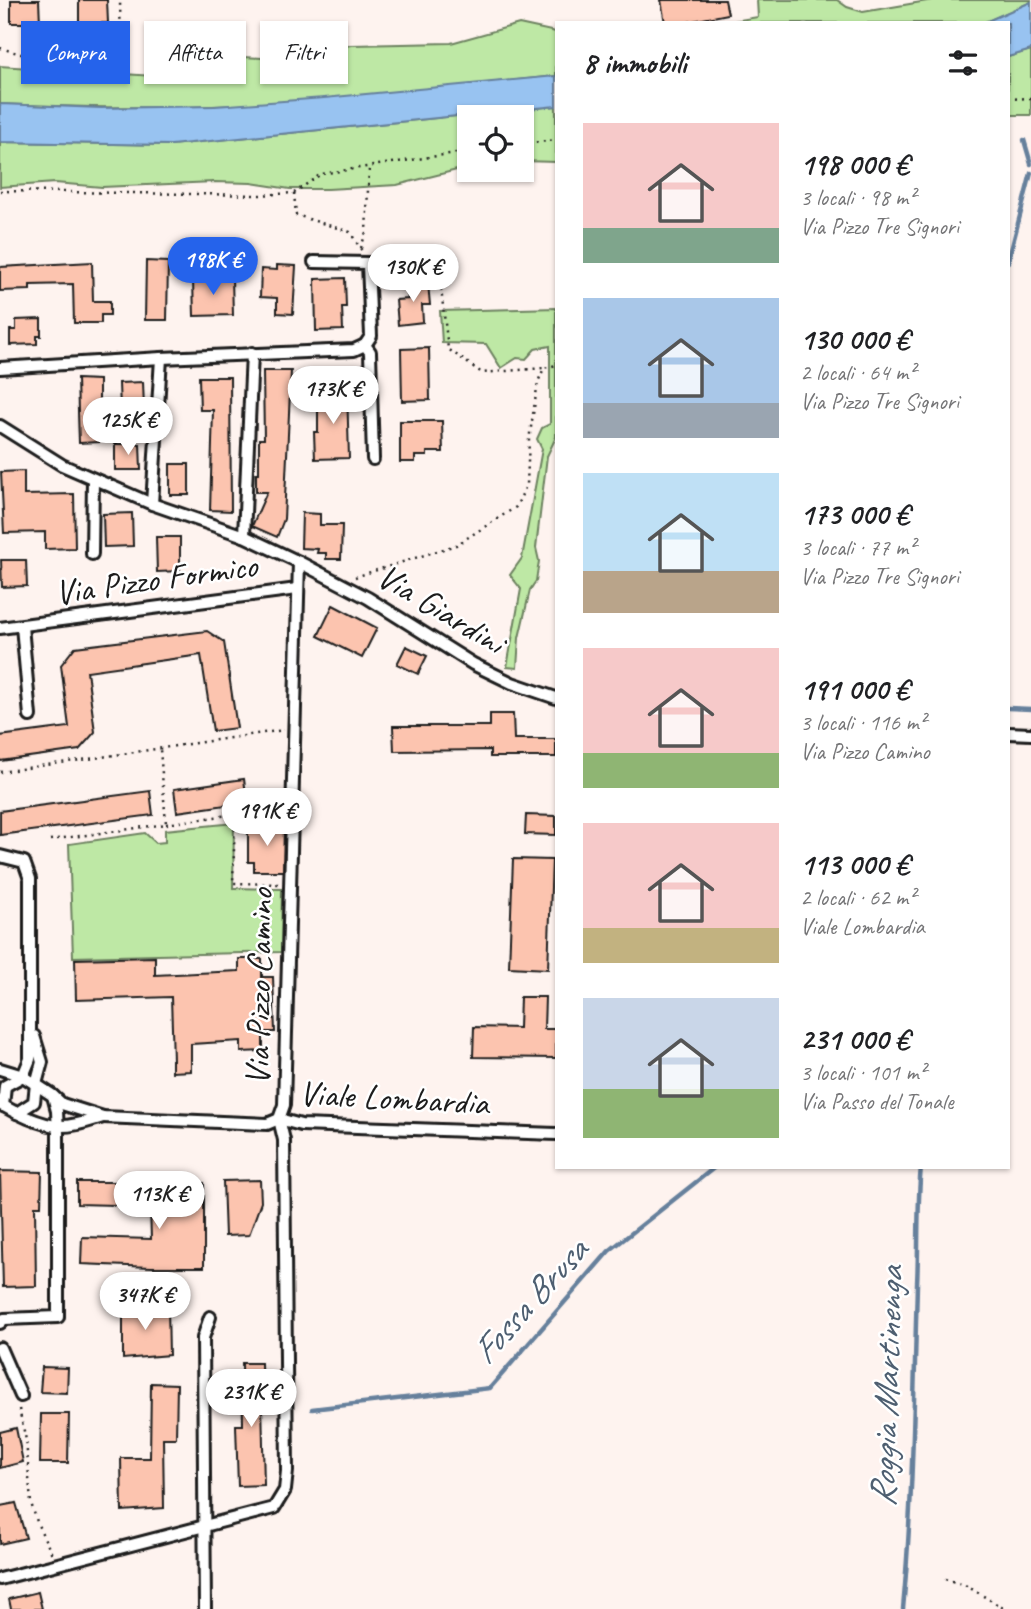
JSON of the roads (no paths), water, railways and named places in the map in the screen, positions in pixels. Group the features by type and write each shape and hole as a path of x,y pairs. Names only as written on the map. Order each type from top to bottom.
{"street":[{"path":"314,262 417,262"},
{"path":"0,368 252,353 354,350 365,345 371,336 368,262"},
{"path":"365,345 370,352 373,458"},
{"path":"244,536 252,353"},
{"path":"152,504 161,358"},
{"name":"Via Giardini","path":"0,426 62,466 152,504 244,536 299,562 369,598 473,664 512,683 555,698"},
{"path":"92,554 93,479"},
{"name":"Via Pizzo Camino","path":"0,1579 274,1508 285,1490 284,1140 279,1119 284,1105 299,562"},
{"name":"Via Pizzo Formico","path":"0,628 297,589"},
{"name":"Via Pizzo Formico","path":"22,625 30,716"},
{"path":"1010,733 1031,734"},
{"path":"0,856 24,862 30,879 30,1059 23,1076 5,1086 2,1105"},
{"path":"17,1113 34,1102 42,1062 30,1024"},
{"name":"Viale Lombardia","path":"0,1069 23,1076 62,1104 103,1117 267,1124 279,1119 301,1125 555,1134"},
{"path":"0,1323 4,1319 58,1317 57,1111 52,1095"},
{"name":"Viale Lombardia","path":"2,1105 17,1113 57,1126 80,1124 103,1117"},
{"path":"205,1609 203,1338 210,1317"},
{"path":"0,1348 21,1396"}],"water":[{"path":"1031,2 1031,50 1010,56 1010,21 988,21"},
{"path":"555,76 555,106 534,108 534,105 457,105 457,116 171,145 0,142 0,104 101,108 215,106"},
{"path":"196,259 219,259 219,272 195,272 192,263 195,263"}],"waterway":[{"path":"1024,140 1031,164"},
{"path":"1010,254 1031,173"},
{"path":"1010,708 1031,709"},
{"name":"Fossa Brusa","path":"312,1409 490,1388 609,1251 712,1169"},
{"name":"Roggia Martinenga","path":"903,1609 911,1487 921,1169"}]}
